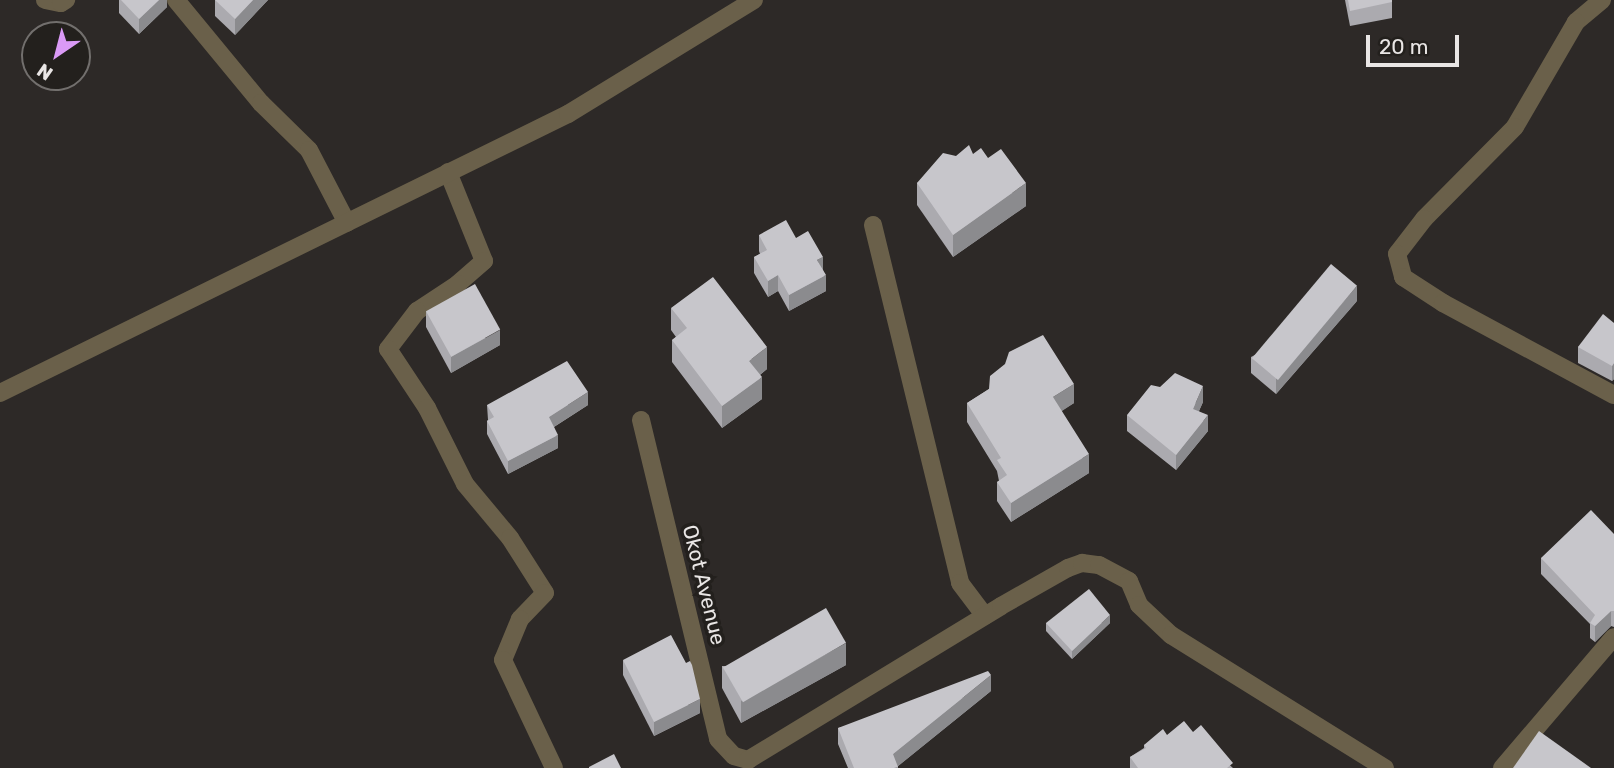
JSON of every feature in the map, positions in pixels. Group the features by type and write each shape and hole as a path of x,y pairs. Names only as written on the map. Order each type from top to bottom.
{"street":[{"path":"45,0 66,0"},
{"path":"176,0 261,103 309,150 347,223"},
{"path":"0,393 37,372 568,114 754,0"},
{"path":"1602,0 1576,22 1515,127 1424,219 1397,254 1403,277 1443,303 1614,395"},
{"path":"448,172 484,261 458,284 417,311 388,349 427,408 465,484 510,538 545,593 520,619 503,660 554,768"},
{"path":"873,225 960,583 985,616 1068,568 1082,563 1099,565 1129,581 1139,604 1171,635 1385,768"},
{"name":"Okot Avenue","path":"641,419 718,739 734,756 748,760 985,616"},
{"path":"1502,768 1614,637"}],"building":[{"path":"121,0 159,0 139,19"},
{"path":"215,0 253,0 235,19"},
{"path":"1348,0 1392,0 1392,2 1350,11"},
{"path":"969,145 973,154 981,148 988,158 1001,149 1026,183 953,235 917,183 943,153 956,156"},
{"path":"786,220 796,238 808,231 823,257 817,260 826,275 789,295 778,275 768,281 754,257 767,250 759,235"},
{"path":"1331,264 1357,286 1278,380 1252,358"},
{"path":"713,277 767,347 749,361 762,377 722,406 672,340 687,328 671,308"},
{"path":"475,284 500,329 451,357 426,311"},
{"path":"1603,314 1614,323 1612,366 1578,347"},
{"path":"1043,335 1074,384 1053,397 1089,454 1011,503 997,482 1007,475 997,460 1001,458 967,403 989,389 990,376 1005,364 1009,352"},
{"path":"567,361 588,392 549,417 558,435 508,461 487,421 494,417 487,405"},
{"path":"1175,373 1203,386 1193,409 1208,415 1176,455 1127,415 1151,385 1160,387"},
{"path":"1591,510 1614,534 1614,611 1595,626 1590,623 1595,615 1541,558"},
{"path":"1089,589 1110,615 1072,651 1046,623"},
{"path":"826,608 846,643 743,702 723,668"},
{"path":"671,635 686,663 690,661 692,665 700,699 654,722 623,660"},
{"path":"988,671 991,675 893,754 898,767 854,768 838,728"},
{"path":"1184,721 1193,732 1201,725 1233,763 1227,768 1138,768 1130,757 1146,748 1144,745 1163,729 1167,735"},
{"path":"1539,731 1591,768 1513,768"},
{"path":"614,754 621,768 589,768 589,767"}]}
